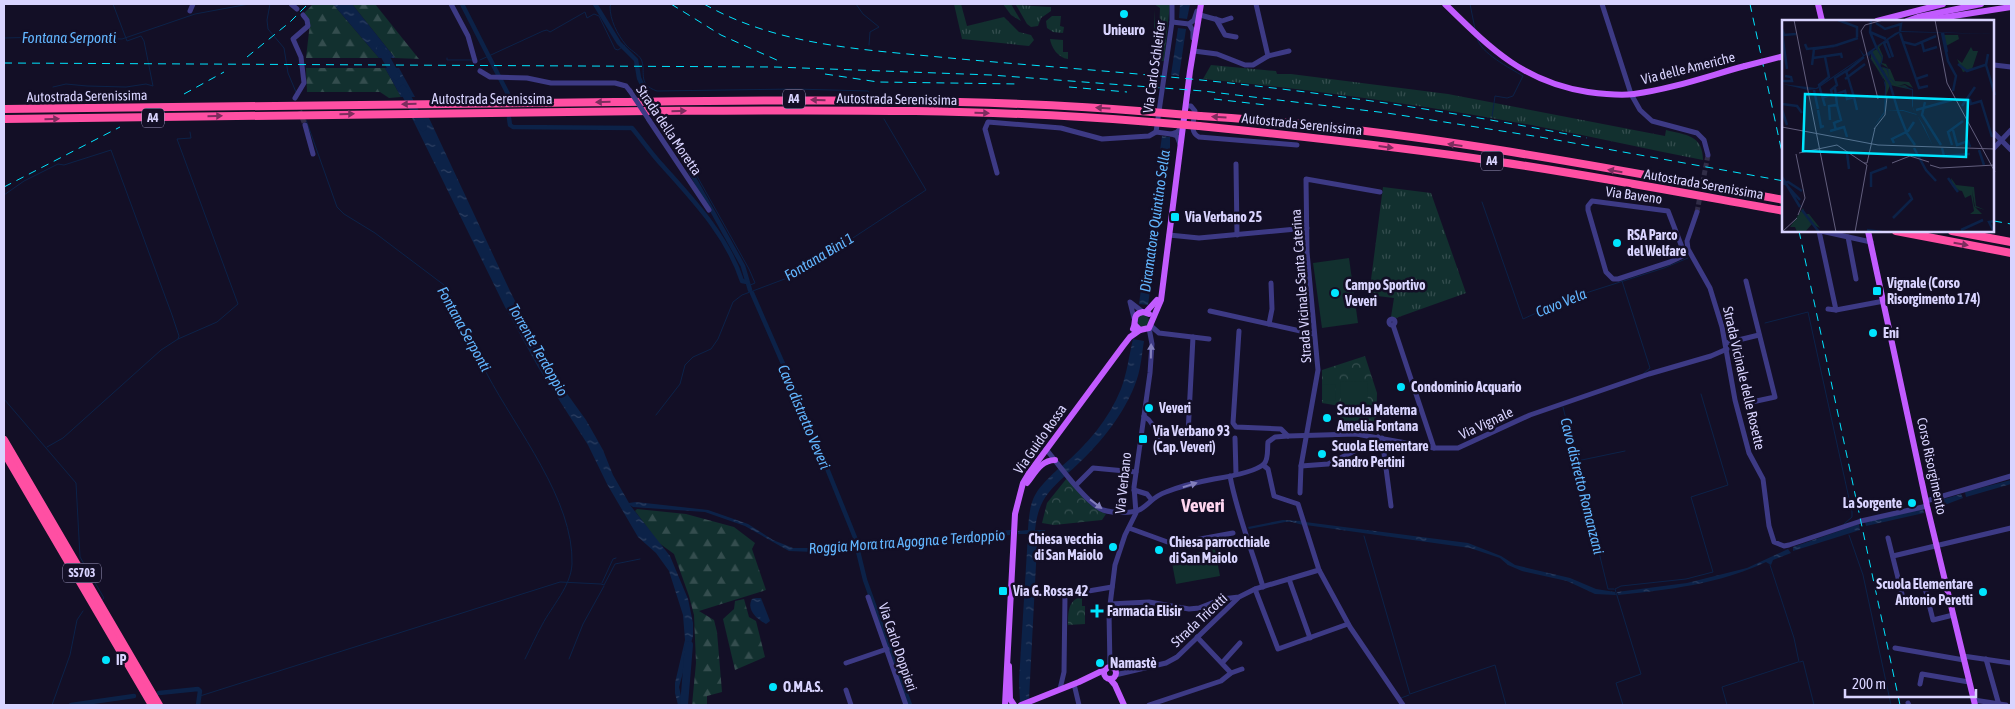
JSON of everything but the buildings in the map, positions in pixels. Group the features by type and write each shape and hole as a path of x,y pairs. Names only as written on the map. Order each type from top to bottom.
{"highway":[{"name":"Autostrada Serenissima","path":"4,110 298,99 382,104 784,99 945,102 1098,108 1246,119 1400,137 1513,154 1782,200"},
{"name":"Autostrada Serenissima","path":"4,119 438,112 875,110 1098,118 1151,122 1196,129 1304,137 1494,161 1782,211"},
{"path":"1304,137 1336,144"},
{"path":"1472,163 1660,193 1686,194"},
{"path":"1901,232 2011,253"},
{"path":"1957,232 2011,242"},
{"name":"SS703","path":"4,440 159,705"},
{"name":"SS703","path":"4,452 152,705"}],"main road":[{"path":"1165,265 1157,300 1144,312 1137,314 1136,325 1150,327 1152,318 1161,300 1200,4"},
{"name":"Via delle Americhe","path":"1445,4 1476,34 1510,62 1529,74 1575,90 1632,94 1652,91 1782,57"},
{"path":"1818,4 1822,20"},
{"path":"1882,20 1943,4"},
{"path":"1945,11 1958,4"},
{"path":"1910,20 1981,4"},
{"path":"1928,20 2011,7"},
{"path":"1940,20 1957,16"},
{"name":"Corso Risorgimento","path":"1868,232 1928,506 1975,703"},
{"path":"1144,312 1152,318"},
{"name":"Via Guido Rossa","path":"1005,705 1004,691 1008,658 1015,514 1023,483 1046,449 1130,337 1136,325"},
{"path":"1020,492 1042,463 1048,460 1055,460"},
{"path":"1008,658 1011,674 1010,699 1014,705"},
{"path":"1021,705 1108,668 1115,669 1111,677"},
{"path":"1108,668 1104,673 1120,686 1124,703"},
{"path":"1074,684 1111,677"},
{"name":"Via Guido Rossa","path":"999,705 1004,691"}],"street":[{"path":"190,11 193,4"},
{"path":"292,4 297,9"},
{"path":"452,4 468,36 475,61"},
{"name":"Via Carlo Schleifer","path":"1159,132 1174,22 1172,4"},
{"path":"1189,24 1196,16 1200,4"},
{"path":"1256,4 1268,56"},
{"path":"1602,4 1632,94 1640,110 1652,121 1697,133 1704,140 1708,155"},
{"path":"298,99 304,83 302,56 293,39 308,26 307,20 303,15"},
{"path":"1200,15 1222,21 1232,18"},
{"path":"1216,19 1225,35 1236,37"},
{"path":"1174,22 1189,24"},
{"path":"1189,24 1193,31 1194,50 1217,54 1245,65 1253,65 1268,56 1289,51"},
{"path":"1995,65 2011,67"},
{"name":"Strada della Moretta","path":"480,71 485,75 503,78 527,78 559,83 615,83 626,86 708,210"},
{"path":"1187,106 1191,106 1195,111 1196,129 1199,137 1297,145"},
{"path":"980,122 1061,128 1102,139 1149,136 1159,132 1177,136 1181,147"},
{"path":"988,122 985,129 997,173"},
{"path":"305,125 313,154"},
{"path":"1172,134 1184,125"},
{"path":"1182,138 1196,129"},
{"path":"1995,147 2011,130"},
{"path":"1995,134 2011,150"},
{"path":"1236,164 1237,235"},
{"name":"Strada Vicinale Santa Caterina","path":"1300,493 1301,466 1318,370 1307,252 1306,179 1380,192"},
{"name":"Via Baveno","path":"1592,201 1595,201 1668,211 1688,254 1618,279 1613,278 1606,272 1588,206 1592,201"},
{"path":"1688,254 1687,241 1697,212"},
{"path":"1169,235 1199,238 1307,228"},
{"path":"1820,232 1836,310"},
{"path":"1825,232 1871,242"},
{"path":"1848,237 1856,279"},
{"name":"Strada Vicinale delle Rosette","path":"1688,254 1710,288 1726,343 1735,400 1749,453 1763,479 1769,526 1774,542 1784,546 1862,520 1928,506"},
{"path":"1746,281 1775,397 1752,402"},
{"path":"1269,324 1272,309 1271,283"},
{"path":"1828,309 1836,310 1884,301"},
{"path":"1136,325 1130,302 1144,312"},
{"path":"1210,311 1314,334"},
{"path":"1393,325 1434,448"},
{"path":"1150,327 1159,333 1209,339"},
{"name":"Via Verbano","path":"1108,668 1110,604 1115,565 1136,511 1134,490 1152,352 1150,327"},
{"path":"1239,331 1232,423 1236,427 1281,429 1288,436"},
{"path":"1726,343 1759,335"},
{"path":"1193,337 1188,434 1196,435"},
{"name":"Via Vignale","path":"1263,465 1267,460 1268,442 1275,438 1288,436 1356,434 1434,448 1458,448 1491,434 1519,419 1649,374 1720,353 1727,349"},
{"path":"1144,416 1157,431 1158,439"},
{"path":"1235,438 1233,475 1236,507 1246,530 1263,586"},
{"path":"1301,466 1328,464 1380,438 1391,506"},
{"path":"1046,449 1091,502 1104,510 1114,512 1136,511 1141,509 1151,499 1166,492 1200,481 1233,475 1263,465 1268,469 1274,496 1298,504 1319,570 1348,624 1400,701"},
{"path":"1076,486 1092,468 1136,472"},
{"path":"1928,506 2011,476"},
{"path":"1134,490 1147,494 1151,499"},
{"path":"1129,528 1173,544 1233,533"},
{"path":"1893,556 2011,528"},
{"path":"1888,538 1904,602"},
{"path":"1110,604 1149,602 1189,609 1199,608 1222,599 1239,597 1263,586 1319,570"},
{"path":"1289,579 1310,638"},
{"path":"1924,584 1933,620 1953,615"},
{"path":"1050,590 1065,595 1112,587"},
{"path":"1254,589 1278,649 1348,624"},
{"path":"1060,689 1064,672 1065,595"},
{"name":"Via Carlo Doppieri","path":"868,597 906,705"},
{"name":"Strada Tricotti","path":"1111,677 1166,663 1177,657 1239,597"},
{"path":"1197,636 1231,673"},
{"path":"1222,663 1240,643"},
{"path":"1895,648 2011,663"},
{"path":"846,663 887,649"},
{"path":"1986,659 1999,705"},
{"path":"1149,705 1221,681 1231,673 1242,669"},
{"path":"1064,672 1074,684 1079,705"},
{"path":"1920,684 1922,674 1969,682"},
{"path":"846,690 851,705"},
{"path":"1975,703 2006,705"}],"green space":[{"path":"313,4 333,4 379,58 306,58 310,23 304,13"},
{"path":"352,4 375,4 419,59 395,58"},
{"path":"954,4 961,4 967,26 1004,17 1019,32 1031,35 1034,40 1029,46 962,39"},
{"path":"1003,4 1011,4 1021,21 1011,15"},
{"path":"1154,4 1170,4 1164,61 1152,61 1155,10 1155,37 1159,37 1160,8"},
{"path":"1016,5 1051,7 1051,11 1041,18 1038,26 1031,27 1027,24"},
{"path":"1052,16 1061,16 1060,26 1064,27 1063,33 1053,32 1047,28 1046,21"},
{"path":"1050,39 1063,40 1063,52 1068,52 1068,59 1061,57 1056,52"},
{"path":"1211,65 1276,71 1277,74 1291,74 1448,94 1665,136 1666,130 1686,135 1697,141 1700,145 1703,160 1561,131 1415,105 1330,93 1203,79"},
{"path":"306,68 385,68 401,97 389,98 380,92 307,92"},
{"path":"1383,187 1431,193 1466,293 1396,318 1391,317 1394,298 1369,295"},
{"name":"Campo Sportivo Veveri","path":"1349,258 1358,323 1322,328 1313,263"},
{"path":"1141,315 1145,315 1149,321 1145,327 1141,327 1137,323 1137,319"},
{"path":"1365,356 1377,393 1376,429 1340,429 1340,406 1322,403 1322,370"},
{"path":"1367,381 1369,427 1342,427 1340,382"},
{"path":"1323,384 1336,385 1335,401 1322,400"},
{"path":"1067,478 1098,510 1106,514 1102,520 1054,525 1042,523 1047,503"},
{"path":"637,509 686,514 734,527 755,543 752,549 766,590 699,611 714,620 717,632 722,692 707,696 707,705 692,705 696,663 694,615 674,554 659,543 635,511"},
{"path":"1215,549 1220,576 1176,584 1171,558"},
{"path":"1082,597 1082,606 1085,606 1085,624 1068,625 1071,604 1077,598"},
{"path":"744,599 749,617 756,621 765,657 735,670 723,619 734,609 735,601"}],"water":[{"path":"333,4 352,4 395,58 379,58"},
{"path":"1180,4 1190,4 1187,19 1179,18"},
{"path":"1178,28 1186,29 1179,76 1171,75"},
{"path":"385,68 399,68 415,97 401,97"},
{"path":"412,118 429,118 542,355 586,420 629,503 636,502 708,510 748,524 773,540 793,548 817,548 855,543 855,548 815,552 789,551 745,526 705,512 633,507 630,505 670,556 688,599 693,623 693,636 679,687 683,705 678,705 675,683 685,640 683,615 669,571 656,553 638,537 607,484 588,445 538,367 505,307"},
{"name":"Diramatore Quintino Sella","path":"1162,136 1170,137 1170,147 1148,305 1139,304"},
{"path":"1133,339 1144,341 1140,370 1132,392 1108,431 1068,473 1062,466 1096,431 1116,400 1125,377"},
{"path":"1059,468 1065,476 1044,499 1036,521 1035,530 1045,530 1045,533 1035,535 1037,545 1029,699 1020,702 1019,681 1028,534 1018,534 1018,531 1028,530 1030,509 1035,495"},
{"path":"2011,480 2011,484 1966,497 1965,492"},
{"path":"1961,494 1963,498 1934,509 1934,502"},
{"path":"1923,509 1924,513 1866,526 1865,522"},
{"path":"1283,520 1302,521 1303,525 1285,522 1249,529 1248,527"},
{"path":"1305,522 1468,543 1501,556 1515,565 1570,578 1596,589 1615,592 1616,595 1595,594 1567,581 1522,571 1508,565 1500,558 1470,548 1306,525"},
{"path":"1859,524 1860,530 1793,551 1793,547"},
{"name":"Roggia Mora tra Agogna e Terdoppio","path":"1011,530 1010,535 947,539 928,543 858,547 858,544 924,541 957,535"},
{"path":"1788,549 1791,553 1773,560 1771,565 1766,562 1748,570 1712,581 1656,591 1618,595 1617,592 1687,583 1747,568"},
{"path":"761,598 770,621 766,624 759,620 751,610 752,599"}],"waterway":[{"path":"53,87 66,84 126,87 146,84 153,86 144,41 141,36 127,41 113,4"},
{"name":"Fontana Serponti","path":"4,38 122,39 195,14 249,4"},
{"name":"Fontana Serponti","path":"270,4 267,20 268,29 284,48 288,73 296,92"},
{"path":"462,4 509,96"},
{"path":"595,4 619,43 636,60 639,78 647,95"},
{"path":"612,4 610,6 611,16 617,32 626,45 641,59 646,85 657,91 795,89 868,91 869,93"},
{"name":"Fontana Bini 1","path":"856,4 863,14 879,27 870,32 869,45"},
{"name":"Cavo Vela","path":"1470,4 1475,29"},
{"path":"480,60 543,31 547,30 550,32 585,12 587,18 594,14 599,16 615,49 618,50 625,45"},
{"name":"Cavo Vela","path":"1477,38 1479,44 1489,55 1523,76 1513,96 1507,98 1495,96 1492,117"},
{"name":"Torrente Terdoppio","path":"381,49 396,76"},
{"path":"447,58 447,60 472,60"},
{"name":"Torrente Terdoppio","path":"403,89 423,127"},
{"name":"Fontana Serponti","path":"305,117 337,207 344,214 375,233 444,285 456,306 487,374 554,490 564,515 570,540 571,572 565,588 542,625 525,659"},
{"name":"Cavo distretto Veveri","path":"660,117 743,266 750,290"},
{"path":"509,118 510,125 513,127 632,128 708,219 728,248 742,281 747,282"},
{"name":"Cavo distretto Veveri","path":"665,119 749,269 755,283 748,286"},
{"name":"Fontana Bini 1","path":"656,415 680,384 685,365 693,357 711,349 718,339 733,302 742,295 798,274 926,190 884,119"},
{"path":"47,447 63,438 161,350 178,339 217,322 238,304 177,139 191,138 190,132"},
{"path":"4,195 24,181 58,164 64,165 111,150 172,315 179,336 178,339"},
{"name":"Cavo Vela","path":"1482,202 1523,319 1567,299 1664,268 1688,258"},
{"path":"1622,281 1650,368 1643,374"},
{"name":"Cavo distretto Veveri","path":"752,293 805,414 856,540"},
{"name":"Cavo Vela","path":"1765,323 1808,312 1852,512 1852,517 1844,524"},
{"name":"Cavo distretto Romanzani","path":"1623,705 1616,683 1641,674 1615,589 1621,586 1686,579 1713,572 1691,497 1728,485 1701,394"},
{"path":"4,399 76,483 80,557 104,598 102,600"},
{"name":"Cavo distretto Romanzani","path":"1563,407 1608,589 1614,589"},
{"path":"1577,461 1625,451"},
{"name":"Cavo Vela","path":"1849,535 1863,575 1891,705"},
{"name":"Cavo distretto Romanzani","path":"1364,536 1410,694 1495,665 1506,705"},
{"name":"Cavo distretto Veveri","path":"856,543 865,580 910,705"},
{"path":"602,583 613,559 616,558"},
{"path":"200,696 560,582 604,585 615,564 640,559"},
{"name":"Cavo distretto Romanzani","path":"1770,565 1794,638 1799,662"},
{"path":"569,659 583,624 604,586"},
{"path":"52,705 70,655 77,620 83,611"},
{"name":"Torrente Terdoppio","path":"684,705 689,645"},
{"path":"1800,662 1803,661 1814,705"},
{"name":"Cavo distretto Romanzani","path":"1727,705 1722,687 1798,662"},
{"path":"159,693 198,689 200,691 198,705"},
{"name":"Cavo distretto Romanzani","path":"1401,698 1409,695"},
{"path":"71,705 134,696"}],"tunnel":[{"path":"297,104 305,125"},
{"path":"1697,212 1708,155"}],"railway":[{"path":"247,57 290,22 308,4"},
{"path":"671,4 721,35 779,61"},
{"path":"704,4 731,18 789,37 848,48 1267,87 1481,118 1587,138"},
{"path":"1750,4 1782,153"},
{"path":"4,63 775,67 991,75 1203,91 1387,113 1540,137 1782,181"},
{"path":"184,94 224,72"},
{"path":"825,74 878,82 1019,84"},
{"path":"1069,87 1127,92"},
{"path":"1214,99 1266,105"},
{"path":"4,187 120,127"},
{"path":"1995,221 2011,224"},
{"path":"1799,232 1900,705"}],"place":[{"name":"Unieuro","path":"1124,14"},
{"name":"Via Verbano 25","path":"1175,217"},
{"name":"RSA Parco del Welfare","path":"1617,243"},
{"name":"Vignale (Corso Risorgimento 174)","path":"1877,291"},
{"name":"Campo Sportivo Veveri","path":"1335,293"},
{"name":"Eni","path":"1873,333"},
{"name":"Condominio Acquario","path":"1401,387"},
{"name":"Veveri","path":"1149,408"},
{"name":"Scuola Materna Amelia Fontana","path":"1327,418"},
{"name":"Via Verbano 93 (Cap. Veveri)","path":"1143,439"},
{"name":"Scuola Elementare Sandro Pertini","path":"1322,454"},
{"name":"La Sorgente","path":"1912,503"},
{"name":"Chiesa vecchia di San Maiolo","path":"1113,547"},
{"name":"Chiesa parrocchiale di San Maiolo","path":"1159,550"},
{"name":"Via G. Rossa 42","path":"1003,591"},
{"name":"Scuola Elementare Antonio Peretti","path":"1983,592"},
{"name":"Farmacia Elisir","path":"1097,611"},
{"name":"IP","path":"106,660"},
{"name":"Namastè","path":"1100,663"},
{"name":"O.M.A.S.","path":"773,687"}],"district":[{"name":"Veveri","path":"1203,505"}]}
